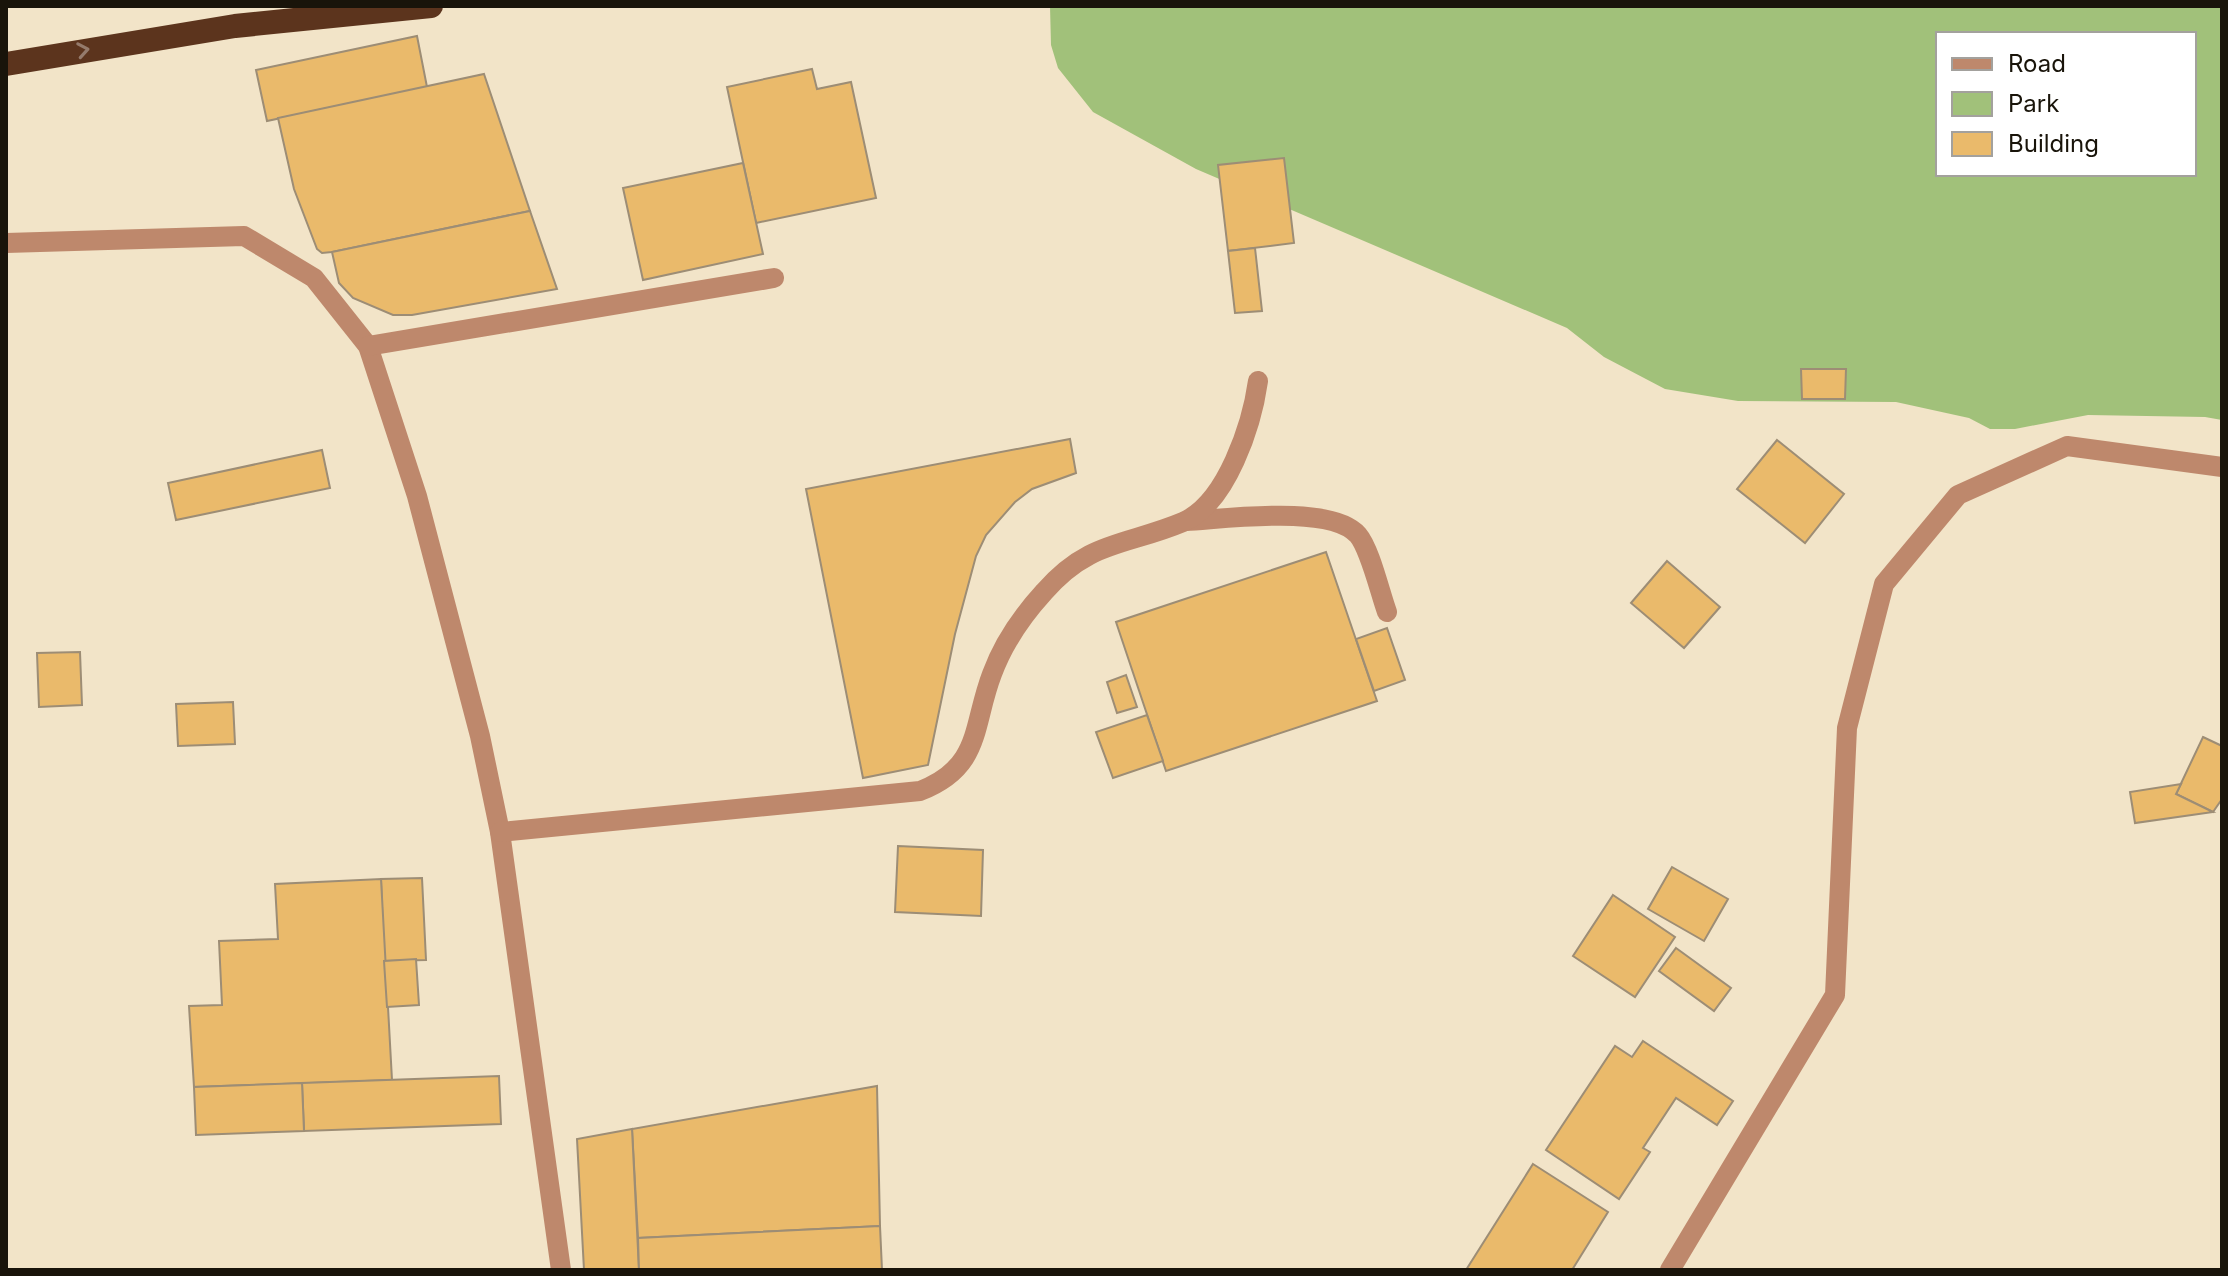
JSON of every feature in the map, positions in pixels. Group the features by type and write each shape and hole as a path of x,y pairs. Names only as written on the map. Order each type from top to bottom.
{"highway":[{"path":"6,64 235,26 431,6"}],"street":[{"path":"6,243 244,236 314,278 368,346 417,496 480,736 500,832 561,1270"},
{"path":"368,346 774,278"},
{"path":"1186,521 1219,487 1232,467 1254,411 1258,381"},
{"path":"1670,1270 1835,995 1847,728 1884,584 1958,495 2067,446 2222,467"},
{"path":"500,832 920,791 934,785 959,766 969,753 993,671 1014,631 1045,590 1089,552 1186,521 1296,516 1340,523 1359,536 1387,612"}],"green space":[{"path":"1050,6 2222,6 2222,420 2088,415 2015,429 1990,429 1969,418 1896,402 1738,401 1665,389 1604,357 1567,328 1196,169 1093,112 1058,68 1051,45"}],"building":[{"path":"417,36 427,87 267,121 256,70"},
{"path":"812,69 817,89 851,82 876,198 756,223 727,87"},
{"path":"484,74 530,211 332,252 322,253 317,249 294,189 278,118"},
{"path":"1284,158 1294,243 1228,251 1218,165"},
{"path":"743,163 763,254 643,280 623,188"},
{"path":"530,211 557,289 412,315 393,315 353,298 339,283 332,252"},
{"path":"1255,248 1262,311 1235,313 1228,251"},
{"path":"1801,369 1846,369 1845,399 1802,399"},
{"path":"1070,439 1076,473 1032,489 1015,502 986,535 976,556 955,634 928,765 863,778 806,489"},
{"path":"1777,440 1844,494 1805,543 1737,489"},
{"path":"322,450 330,488 176,520 168,483"},
{"path":"1326,552 1377,701 1166,771 1116,622"},
{"path":"1667,561 1720,607 1684,648 1631,603"},
{"path":"1387,628 1405,680 1374,691 1356,639"},
{"path":"80,652 82,705 39,707 37,653"},
{"path":"1126,675 1137,707 1117,713 1107,682"},
{"path":"233,702 235,744 178,746 176,704"},
{"path":"1147,715 1163,761 1113,778 1096,732"},
{"path":"2203,737 2222,746 2222,799 2213,812 2176,794"},
{"path":"2181,784 2176,794 2213,812 2135,823 2130,792"},
{"path":"898,846 983,850 981,916 895,912"},
{"path":"1672,867 1728,899 1704,941 1648,909"},
{"path":"422,878 426,960 384,961 381,879"},
{"path":"381,879 392,1080 194,1087 189,1006 222,1005 219,941 278,939 275,884"},
{"path":"1613,895 1675,937 1635,997 1573,956"},
{"path":"1676,948 1731,988 1714,1011 1659,971"},
{"path":"416,959 419,1005 387,1007 384,961"},
{"path":"1643,1041 1733,1101 1717,1125 1676,1098 1643,1148 1650,1152 1619,1199 1546,1150 1615,1046 1632,1057"},
{"path":"499,1076 501,1124 304,1131 302,1083"},
{"path":"302,1083 304,1131 196,1135 194,1087"},
{"path":"877,1086 880,1226 638,1238 632,1129"},
{"path":"632,1129 639,1270 584,1270 577,1139"},
{"path":"1533,1164 1608,1212 1572,1270 1466,1270"},
{"path":"880,1226 882,1270 639,1270 638,1238"}]}
